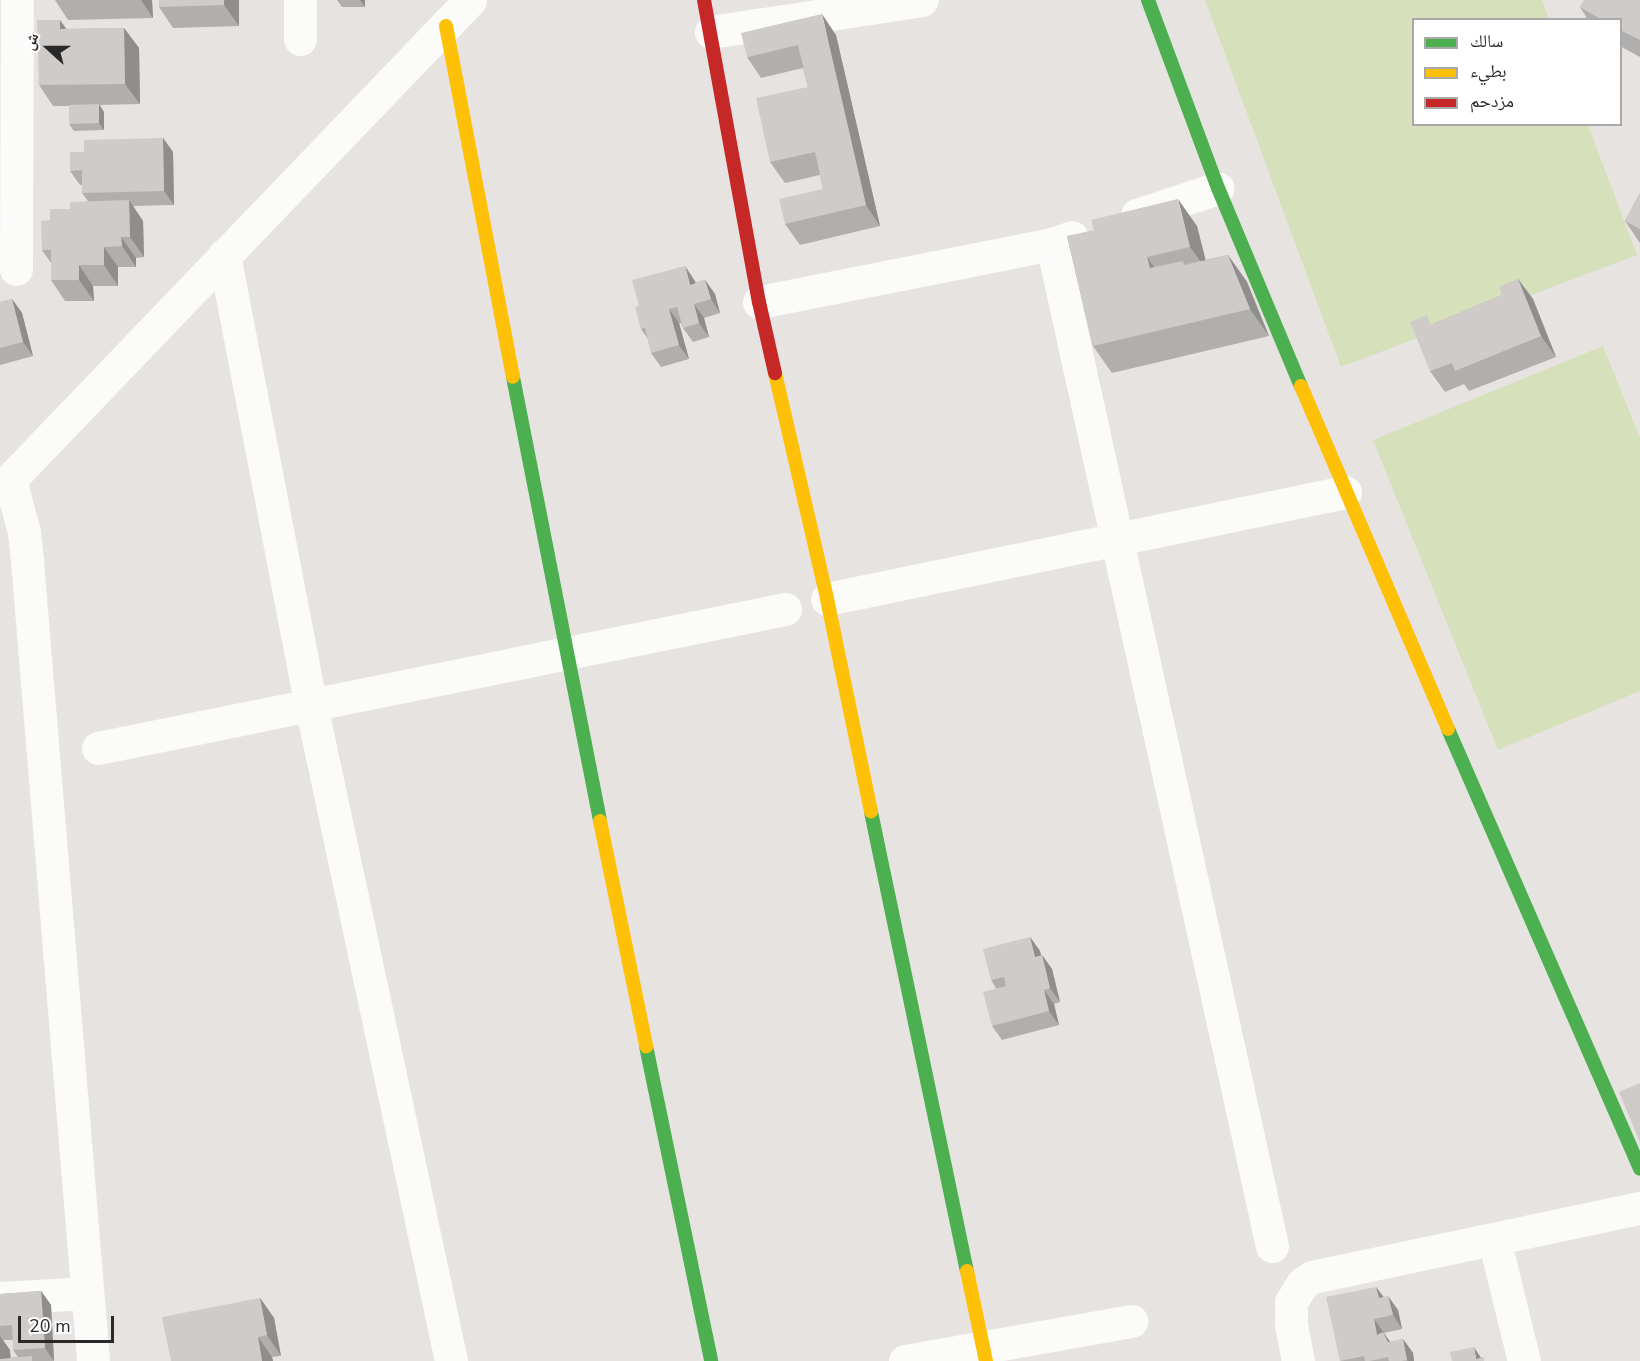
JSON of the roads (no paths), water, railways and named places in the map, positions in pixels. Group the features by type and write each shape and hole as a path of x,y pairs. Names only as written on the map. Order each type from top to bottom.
{"street":[{"path":"16,268 17,0"},
{"path":"300,0 300,39"},
{"path":"93,1361 26,552 22,523 5,485 470,0"},
{"path":"704,0 759,303 827,599 984,1354"},
{"path":"711,32 922,0"},
{"path":"1148,0 1218,188 1345,492 1640,1169"},
{"path":"446,26 565,654 711,1361"},
{"path":"759,303 1052,244 1218,188"},
{"path":"1052,244 1272,1246"},
{"path":"224,255 311,705 451,1361"},
{"path":"827,599 1117,537 1345,492"},
{"path":"98,748 786,609"},
{"path":"1298,1361 1291,1324 1291,1302 1303,1283 1312,1277 1640,1208"},
{"path":"1494,1239 1524,1361"},
{"path":"0,1298 87,1293"},
{"path":"905,1361 984,1354 1131,1321"}]}
